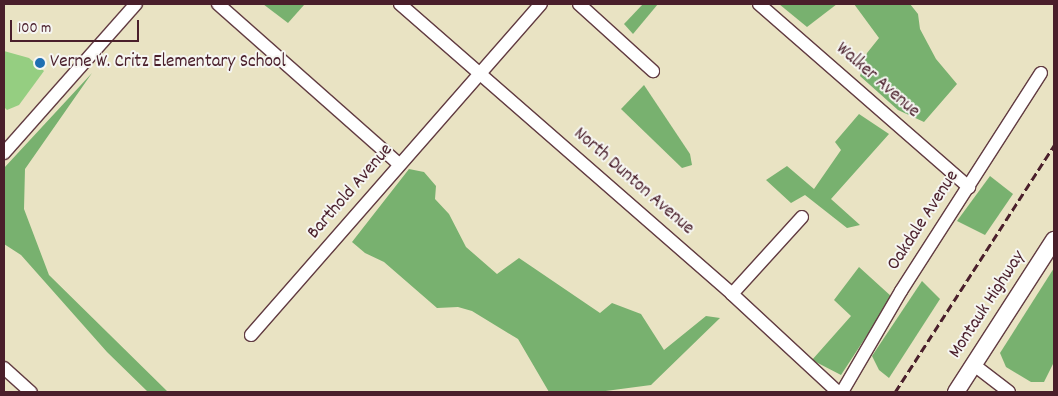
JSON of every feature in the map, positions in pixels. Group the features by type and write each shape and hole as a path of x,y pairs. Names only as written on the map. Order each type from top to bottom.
{"main road":[{"name":"Montauk Highway","path":"956,392 1054,240"}],"street":[{"path":"4,153 136,4"},
{"path":"218,4 399,164"},
{"name":"North Dunton Avenue","path":"400,4 732,294 840,392"},
{"name":"Barthold Avenue","path":"252,335 540,4"},
{"path":"579,4 653,71"},
{"name":"Walker Avenue","path":"759,4 969,187"},
{"name":"Oakdale Avenue","path":"840,392 901,291 1041,73"},
{"path":"732,294 802,217"},
{"path":"974,365 1009,392"},
{"path":"4,368 31,392"}],"green space":[{"path":"263,4 303,4 304,5 288,23"},
{"path":"643,4 658,4 633,34 624,24"},
{"path":"779,4 837,4 807,27"},
{"path":"854,4 910,4 918,14 920,29 936,59 957,84 924,122 898,110 860,76 867,53 879,38"},
{"path":"4,51 29,58 44,71 19,105 7,110 4,107"},
{"path":"92,73 25,169 24,209 49,275 168,392 148,392 107,352 21,255 4,244 4,168"},
{"path":"644,85 690,154 692,165 682,168 621,109"},
{"path":"859,114 889,134 831,199 860,225 847,228 805,195 791,203 766,180 787,166 814,189 841,150 835,142"},
{"path":"409,169 424,172 436,186 435,199 449,214 466,247 497,274 519,258 600,313 612,303 641,314 664,350 706,316 720,318 651,385 598,392 549,392 518,339 472,311 458,307 437,308 384,262 365,253 352,242"},
{"path":"990,176 1013,194 985,235 957,221"},
{"path":"859,267 892,297 841,375 812,360 851,316 834,300"},
{"path":"1054,268 1054,362 1044,382 1031,382 1006,367 1000,353"},
{"path":"922,281 940,299 889,378 879,370 872,356"}],"railway":[{"path":"895,392 1054,145"}],"place":[{"name":"Verne W. Critz Elementary School","path":"40,63"}]}
